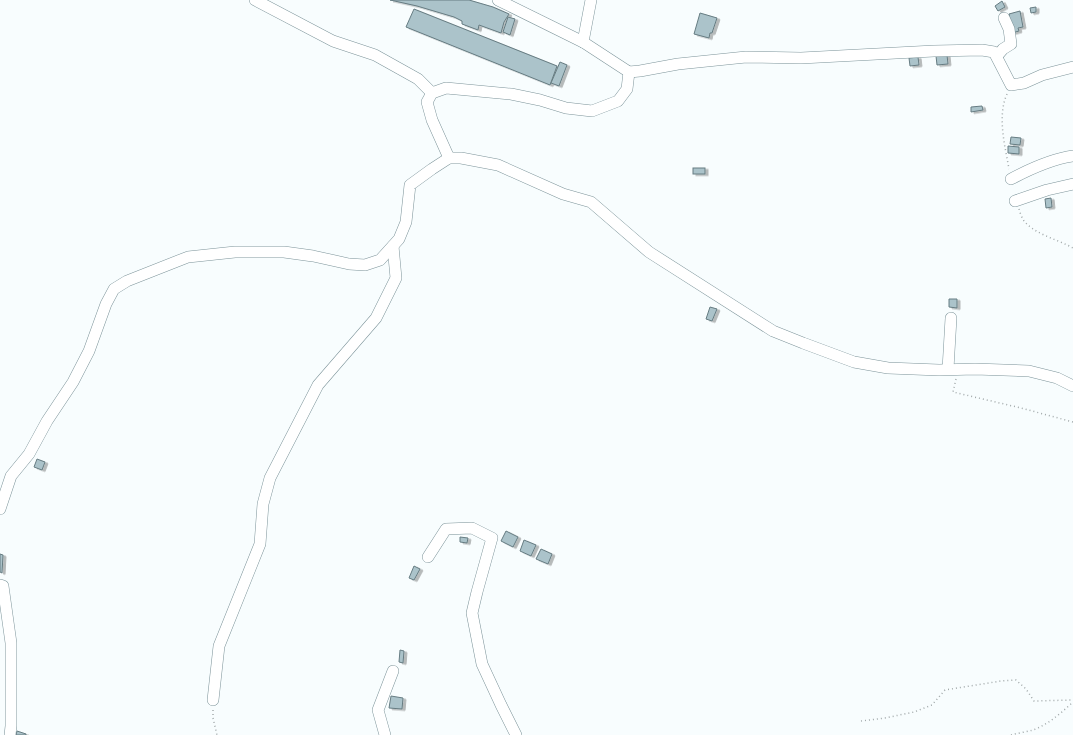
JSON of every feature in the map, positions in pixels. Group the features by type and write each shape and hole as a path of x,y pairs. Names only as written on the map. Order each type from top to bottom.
{"street":[{"path":"255,0 333,41 375,55 418,79 432,93"},
{"path":"498,0 583,42 629,72 678,64 746,57 801,58 982,50 994,52 1011,85 1024,83 1042,75 1073,67"},
{"path":"583,42 591,0"},
{"path":"997,56 1003,49 1011,44 1009,29 1004,18"},
{"path":"449,158 432,120 427,102 432,93 446,88 510,94 540,100 566,108 592,111 618,101 627,89 629,72"},
{"path":"1011,179 1030,169 1062,158 1073,156"},
{"path":"0,509 4,484 29,454 47,421 73,382 89,352 106,304 114,289 127,280 188,257 235,252 284,252 313,256 349,264 365,265 380,260 399,239 406,222 410,185 449,158 461,158 498,166 563,194 591,202 649,252 773,331 803,344 854,362 888,368 1029,371 1057,378 1073,386"},
{"path":"1015,201 1047,190 1073,184"},
{"path":"213,700 219,646 260,544 263,504 270,478 318,385 376,318 396,278 393,246"},
{"path":"951,318 953,369"},
{"path":"428,557 446,529 472,528 492,538 472,613 482,664 516,735"},
{"path":"0,584 3,586 11,643 10,735"},
{"path":"385,735 378,710 393,671"}],"path":[{"path":"953,369 953,392 1073,422"},
{"path":"860,721 914,712 932,705 945,690 1001,681 1016,680 1026,689 1034,701 1073,701"},
{"path":"213,700 213,718 216,735"},
{"path":"1011,735 1032,730 1046,724 1062,713 1073,701"}],"building":[{"path":"390,0 469,0 493,7 509,14 504,22 501,33 479,25 478,30 462,24 462,21 454,17"},
{"path":"1002,1 1005,7 998,11 995,6"},
{"path":"1036,7 1036,12 1031,13 1030,8"},
{"path":"414,9 557,66 550,85 406,27"},
{"path":"1020,11 1023,27 1018,28 1019,31 1012,33 1009,14"},
{"path":"700,13 717,18 709,38 694,34"},
{"path":"508,17 515,19 510,35 503,32"},
{"path":"947,55 948,64 937,65 936,56"},
{"path":"918,57 919,65 910,66 909,58"},
{"path":"560,62 567,65 559,86 551,83"},
{"path":"982,106 983,110 971,112 971,107"},
{"path":"1011,137 1021,138 1020,145 1010,144"},
{"path":"1008,146 1019,147 1019,154 1008,153"},
{"path":"693,168 705,168 705,174 693,174"},
{"path":"1051,198 1052,207 1046,208 1045,199"},
{"path":"949,299 957,299 957,308 949,307"},
{"path":"710,307 717,309 712,321 706,319"},
{"path":"37,459 45,462 42,470 34,467"},
{"path":"506,531 518,537 513,547 501,541"},
{"path":"460,537 468,538 467,543 460,542"},
{"path":"524,540 536,545 531,556 520,551"},
{"path":"541,549 552,554 548,564 536,559"},
{"path":"0,554 3,555 2,573 0,572"},
{"path":"414,566 420,569 414,580 409,578"},
{"path":"400,650 404,651 403,663 399,662"},
{"path":"391,696 403,698 402,709 389,708"},
{"path":"17,731 26,734 26,735 16,735"}]}
